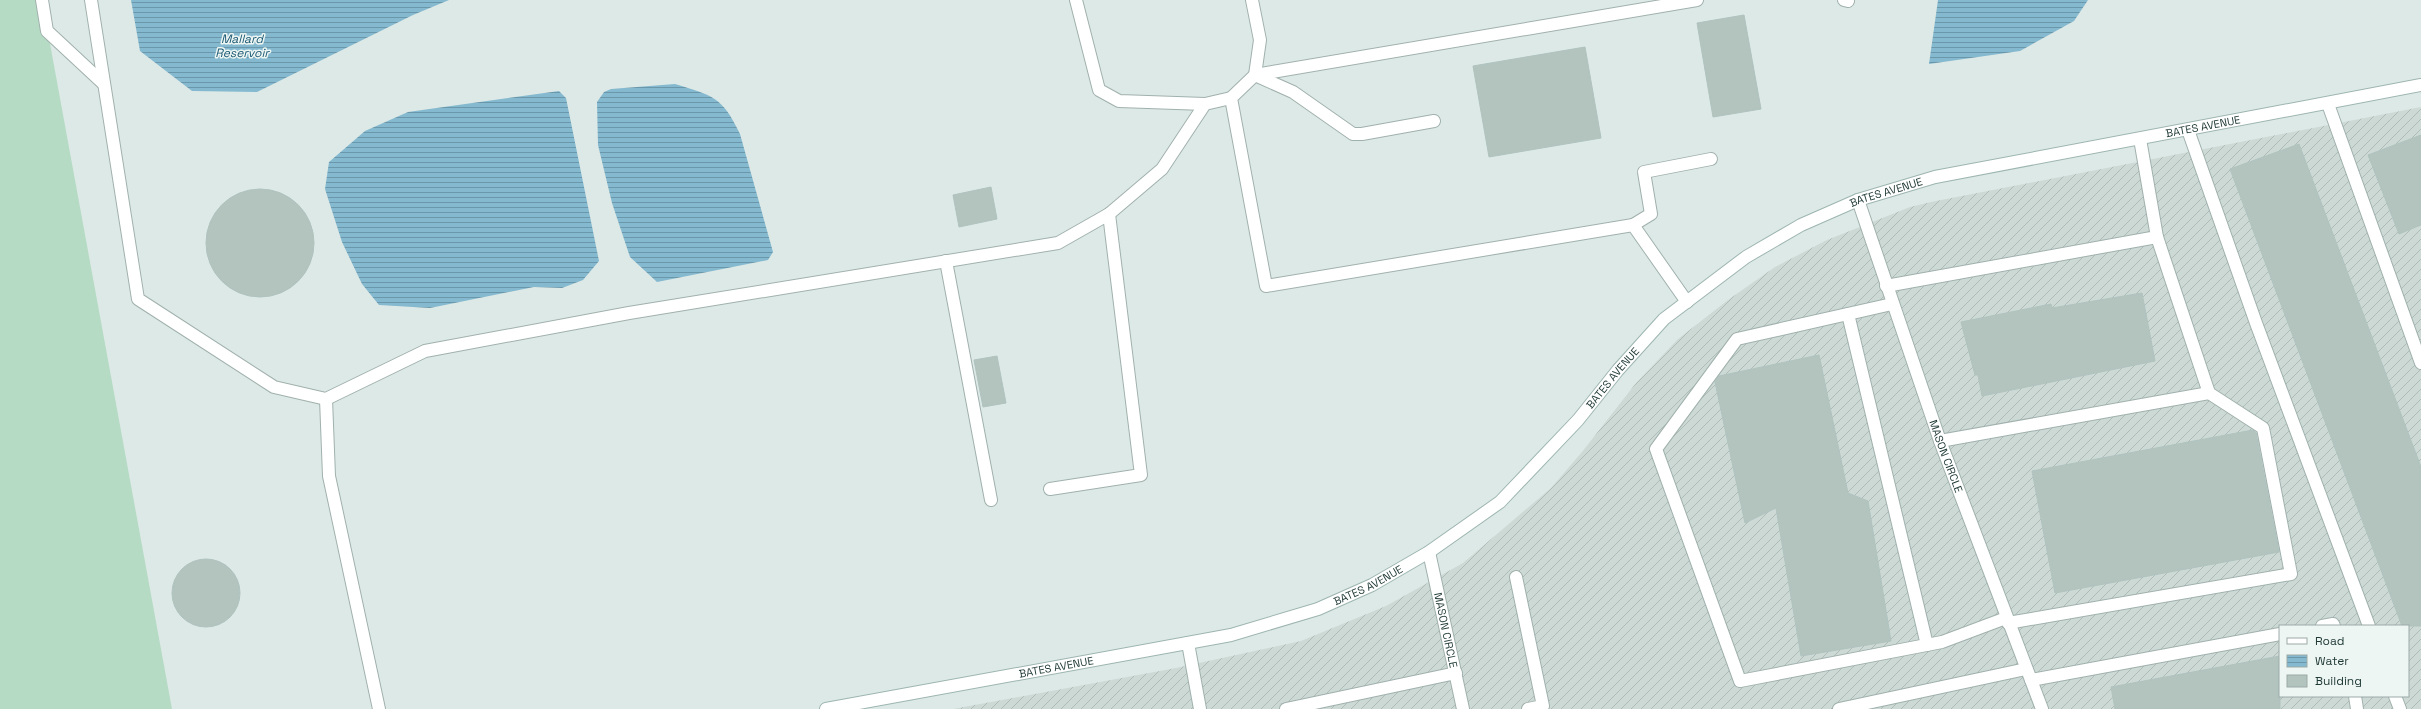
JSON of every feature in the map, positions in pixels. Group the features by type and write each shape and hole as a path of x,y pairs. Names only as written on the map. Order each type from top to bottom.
{"street":[{"path":"42,0 47,31 104,84"},
{"path":"91,0 138,299 274,387 326,399 424,350 629,313 1058,243 1109,214 1162,169 1205,104"},
{"path":"1076,0 1099,90 1119,101 1205,104 1232,98 1255,76 1697,0"},
{"path":"1252,0 1260,40 1255,76"},
{"path":"1255,76 1293,92 1353,134 1362,134 1434,121"},
{"name":"BATES AVENUE","path":"826,709 1231,635 1318,609 1372,586 1429,552 1500,502 1549,452 1664,319 1746,257 1801,225 1858,200 1935,177 2328,104 2421,85"},
{"path":"1232,98 1266,286 1633,225 1651,214 1644,172 1711,159"},
{"path":"2328,104 2421,363"},
{"path":"2188,130 2256,323 2369,625"},
{"path":"1892,304 1736,339 1656,449 1740,681 1942,642 2007,620 2292,574 2263,428 2209,393 2157,237 2140,138"},
{"name":"MASON CIRCLE","path":"1858,200 1892,304 1940,441 2042,709"},
{"path":"1050,489 1141,475 1109,214"},
{"path":"1633,225 1687,302"},
{"path":"1886,286 2157,237"},
{"path":"946,261 991,500"},
{"path":"1848,314 1927,645"},
{"path":"1940,441 2209,393"},
{"path":"326,399 329,476 379,709"},
{"name":"MASON CIRCLE","path":"1429,552 1463,709"},
{"path":"1516,578 1543,706 1528,709"},
{"path":"1839,709 2028,675 2279,634"},
{"path":"1188,643 1200,709"},
{"path":"1286,709 1456,673"},
{"path":"2355,697 2357,709"},
{"path":"2395,697 2400,709"}],"shaded area":[{"path":"2421,107 2421,709 953,709 1176,668 1301,641 1386,606 1463,563 1551,488 1582,452 1636,383 1678,339 1728,300 1775,267 1827,240 1910,207"}],"green space":[{"path":"0,0 42,0 172,709 0,709"}],"water":[{"name":"Mallard Reservoir","path":"131,0 449,0 413,15 257,92 192,91 140,51"},
{"path":"1938,0 2088,0 2074,21 2020,51 1929,64"},
{"path":"675,84 708,95 715,99 722,105 734,121 740,134 773,252 768,260 657,282 630,257 612,203 598,145 597,102 604,92 611,89"},
{"path":"559,91 566,98 599,261 583,280 562,288 534,287 430,308 379,305 362,284 342,242 325,189 329,162 365,131 408,112"}],"building":[{"path":"1744,15 1761,109 1713,117 1697,23"},
{"path":"1585,47 1601,138 1489,157 1473,66"},
{"path":"2421,135 2421,225 2399,234 2368,155"},
{"path":"2299,144 2421,467 2421,626 2402,625 2230,169"},
{"path":"991,187 997,219 959,227 953,195"},
{"path":"260,189 281,193 299,204 310,222 314,243 310,264 299,282 281,293 260,297 239,293 221,282 210,264 206,243 210,222 221,204 239,193"},
{"path":"2142,293 2155,361 1982,396 1978,375 1975,375 1961,322 2051,304 2052,308"},
{"path":"1819,355 1848,493 1868,501 1891,641 1801,656 1776,508 1745,523 1715,382 1719,376"},
{"path":"997,356 1006,403 983,407 974,360"},
{"path":"2253,430 2256,433 2279,552 2055,593 2032,471"},
{"path":"206,559 219,562 230,569 237,580 240,593 237,606 230,617 219,624 206,627 193,624 182,617 175,606 172,593 175,580 182,569 193,562"},
{"path":"2279,656 2280,709 2115,709 2111,687"}]}
